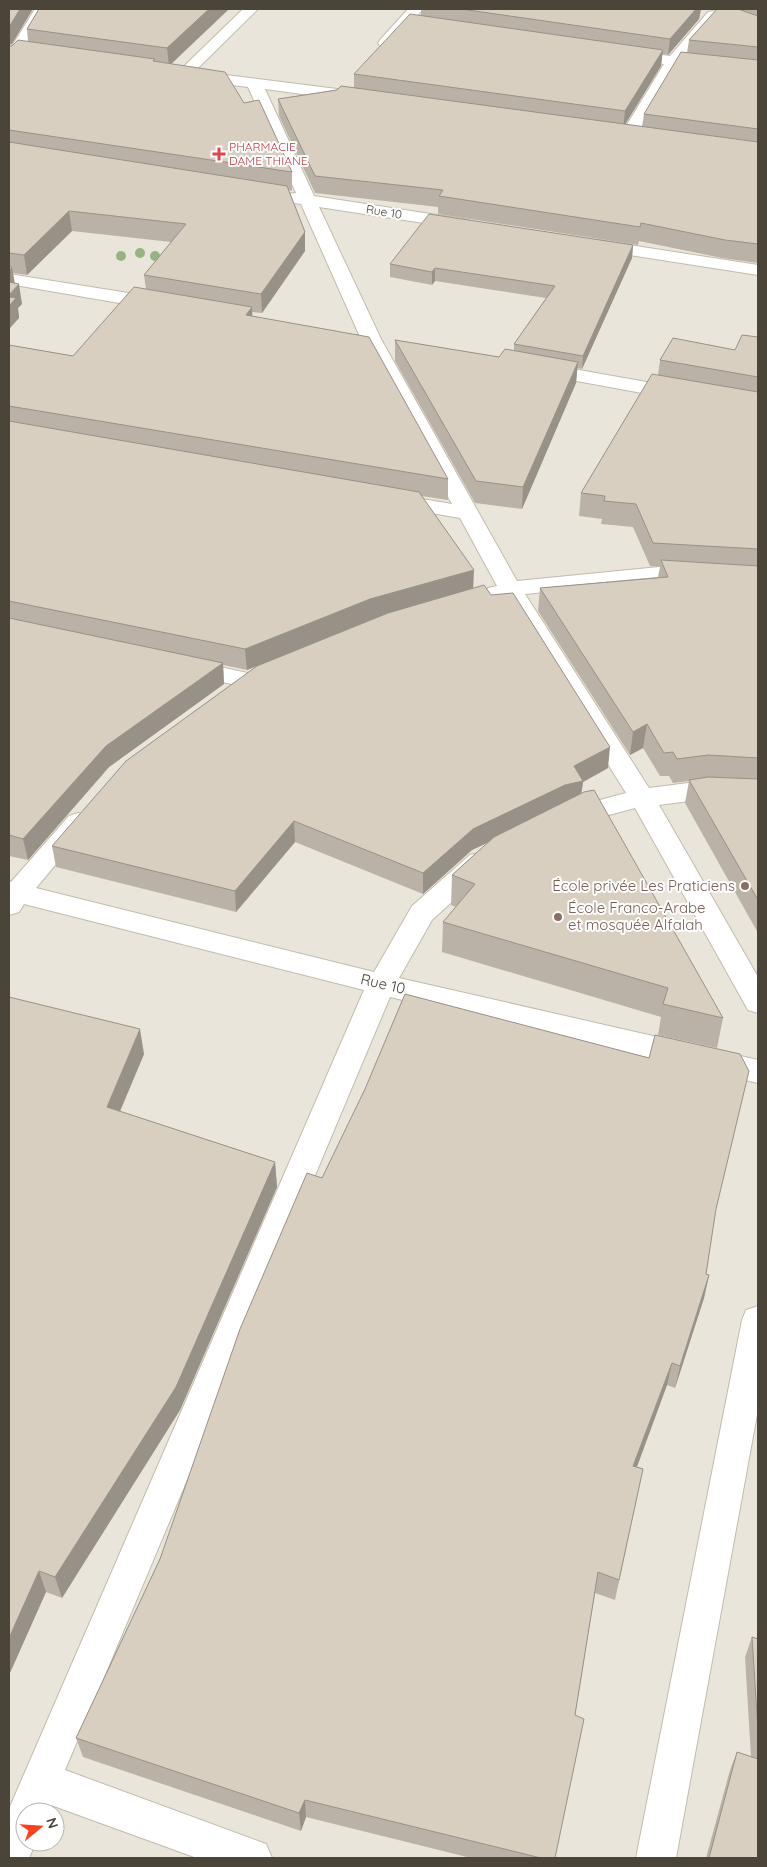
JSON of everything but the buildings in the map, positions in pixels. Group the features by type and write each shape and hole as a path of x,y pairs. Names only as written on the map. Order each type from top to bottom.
{"street":[{"path":"11,53 39,9"},
{"path":"184,74 251,9"},
{"path":"377,52 416,9"},
{"path":"628,136 674,62 695,34 721,16 696,12"},
{"path":"402,24 421,26"},
{"path":"11,53 36,54"},
{"path":"615,54 758,71"},
{"path":"164,72 379,100"},
{"path":"340,94 353,80"},
{"path":"255,85 371,339 510,589 642,798 758,1002"},
{"path":"609,134 648,139"},
{"name":"Rue 10","path":"279,196 484,227"},
{"path":"582,242 758,270"},
{"path":"9,279 175,306"},
{"path":"526,366 700,397"},
{"path":"371,496 469,513"},
{"path":"473,600 510,589 659,574 758,581"},
{"path":"163,662 258,676 226,697"},
{"path":"548,826 573,814 642,798 704,790 758,792"},
{"path":"11,896 94,804"},
{"path":"252,1858 34,1797 382,984 422,913 482,859 499,851"},
{"name":"Rue 10","path":"11,896 758,1071"},
{"path":"656,1858 758,1320"},
{"path":"9,1858 15,1843"}],"shaded area":[{"path":"9,9 758,9 758,1858 9,1858"}],"place":[{"name":"PHARMACIE DAME THIANE","path":"219,154"},
{"name":"École privée Les Praticiens","path":"745,886"},
{"name":"École Franco-Arabe et mosquée Alfalah","path":"558,917"}]}
